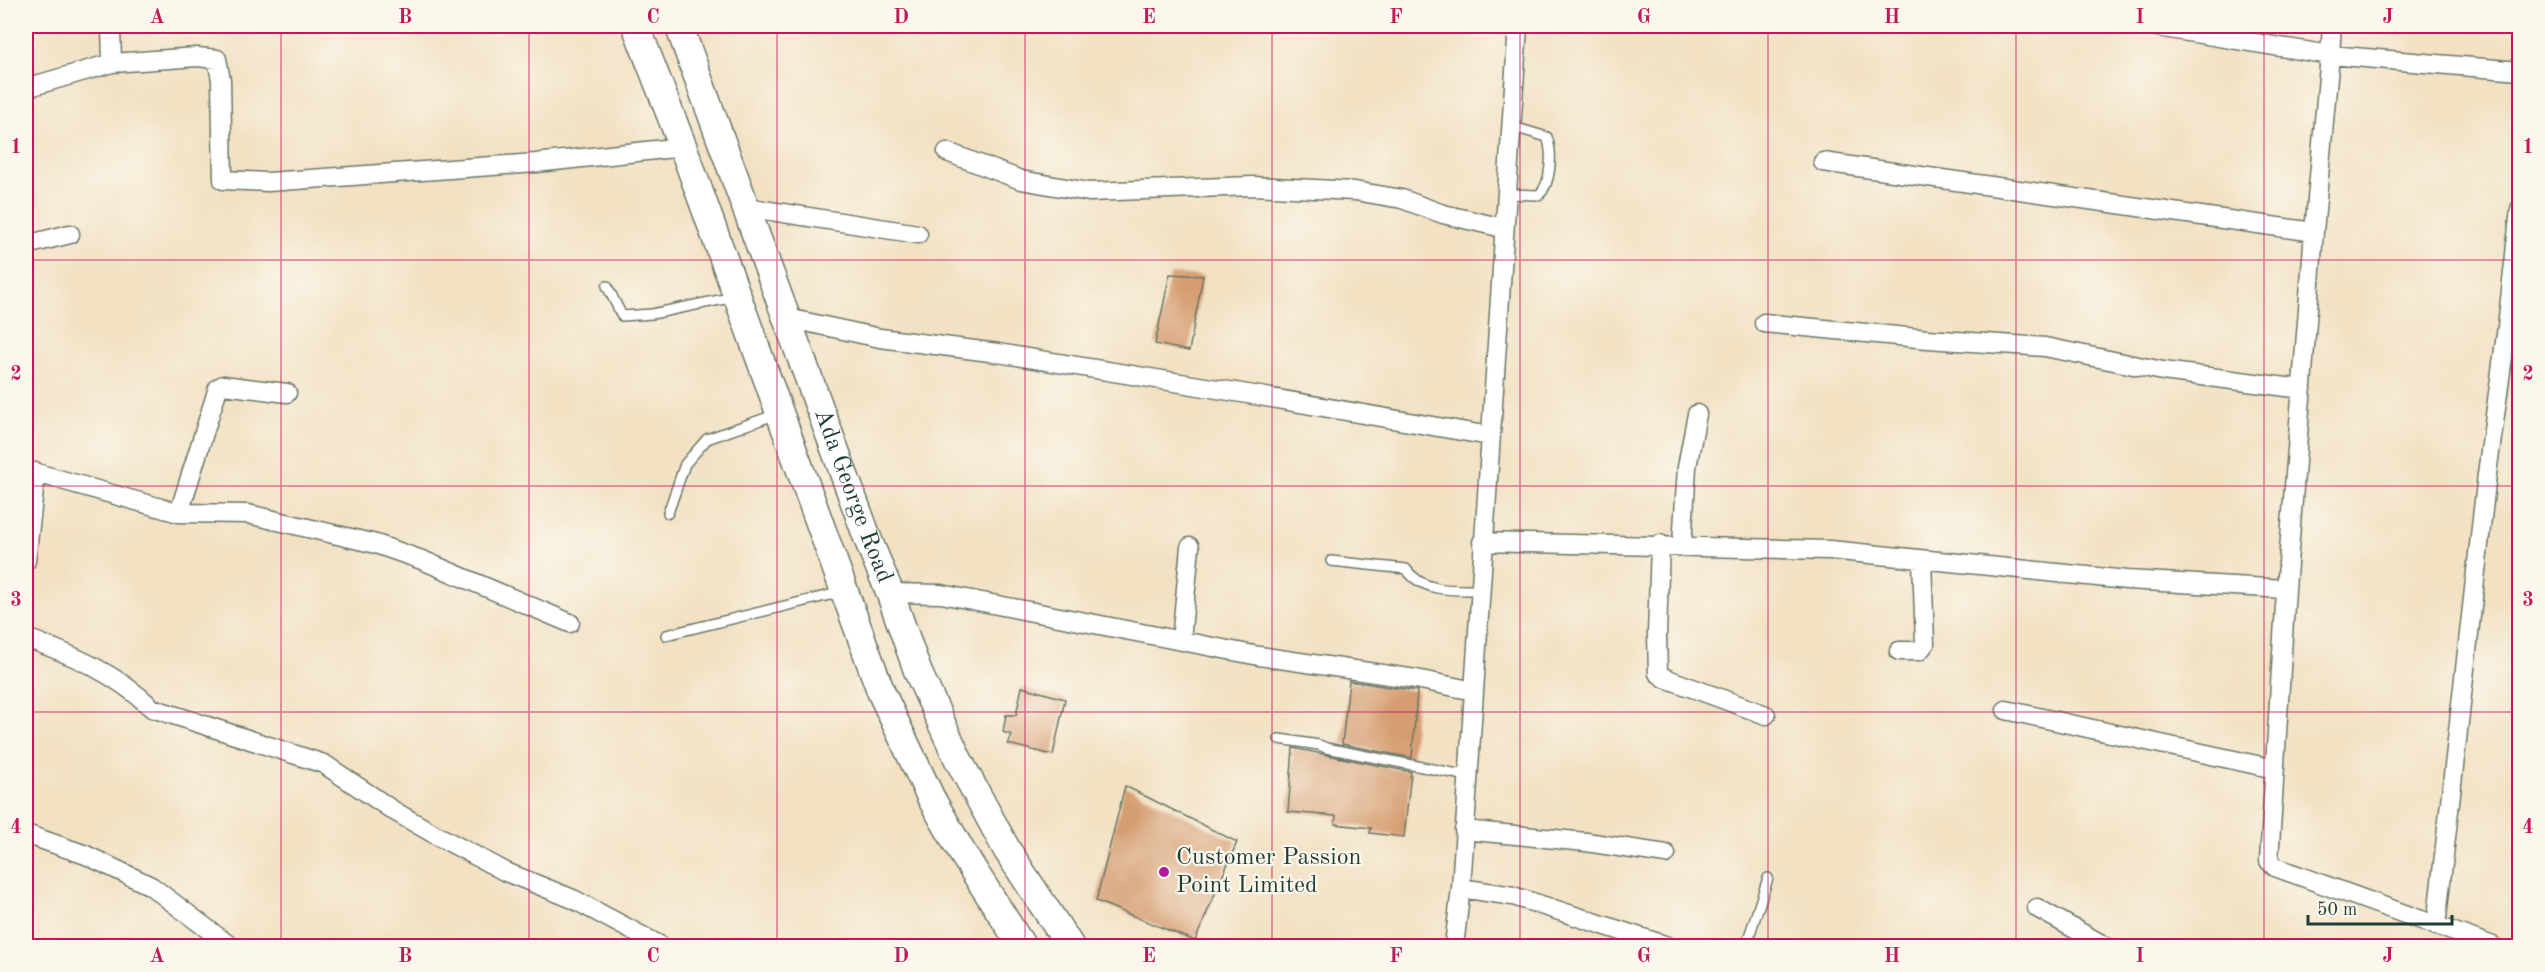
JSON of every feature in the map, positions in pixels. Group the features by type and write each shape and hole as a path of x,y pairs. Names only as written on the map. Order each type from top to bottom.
{"main road":[{"name":"Ada George Road","path":"636,26 683,147 881,692 931,798 963,854 1022,946"},
{"name":"Ada George Road","path":"679,26 918,672 958,759 1007,849 1070,946"}],"street":[{"path":"111,26 112,63"},
{"path":"1454,946 1461,888 1505,194 1518,26"},
{"path":"2151,26 2330,55 2520,71"},
{"path":"2332,26 2286,589 2270,861 2272,864 2493,946"},
{"path":"26,88 112,63 197,57 217,59 221,80 224,180 268,182 536,163 683,147"},
{"path":"946,152 1021,180 1089,192 1251,186 1355,191 1402,199 1443,214 1503,228"},
{"path":"1823,162 2314,232"},
{"path":"745,207 918,234"},
{"path":"2436,926 2520,209"},
{"path":"26,245 70,234"},
{"path":"787,318 880,338 998,353 1490,436"},
{"path":"1764,323 1928,339 2045,347 2163,371 2302,389"},
{"path":"179,513 218,388 223,385 287,393"},
{"path":"1682,545 1687,467 1697,414"},
{"path":"26,561 31,471 179,513 248,514 376,544 422,560 570,623"},
{"path":"1482,542 1660,544 1830,550 2127,580 2286,589"},
{"path":"1660,544 1658,673 1665,678 1766,715"},
{"path":"1181,640 1190,547"},
{"path":"1899,651 1919,651 1925,644 1922,560"},
{"path":"890,593 941,594 1181,640 1474,691"},
{"path":"26,638 73,655 131,688 152,708 324,764 436,836 506,872 573,899 661,946"},
{"path":"2007,710 2275,769"},
{"path":"1464,830 1586,842 1666,854"},
{"path":"26,834 86,855 151,886 230,946"},
{"path":"1461,888 1513,896 1668,946"},
{"path":"2037,908 2105,946"}],"lane":[{"path":"1505,194 1539,195 1545,189 1551,147 1547,137 1510,126"},
{"path":"607,286 622,316 652,314 736,297"},
{"path":"668,513 685,464 707,439 779,414"},
{"path":"1331,561 1406,570 1413,579 1441,590 1480,590"},
{"path":"666,635 844,591"},
{"path":"1279,740 1319,745 1468,776"},
{"path":"1746,946 1768,878"}],"building":[{"path":"1170,274 1203,276 1189,351 1155,344"},
{"path":"1349,681 1417,691 1412,758 1342,744"},
{"path":"1022,687 1065,699 1053,755 1008,744 1012,735 1003,732 1006,715 1016,715"},
{"path":"1293,748 1411,772 1404,837 1370,833 1371,828 1335,824 1336,816 1288,812"},
{"name":"Customer Passion Point Limited","path":"1125,786 1237,842 1195,941 1096,901"}],"place":[{"name":"Customer Passion Point Limited","path":"1164,872"}]}
